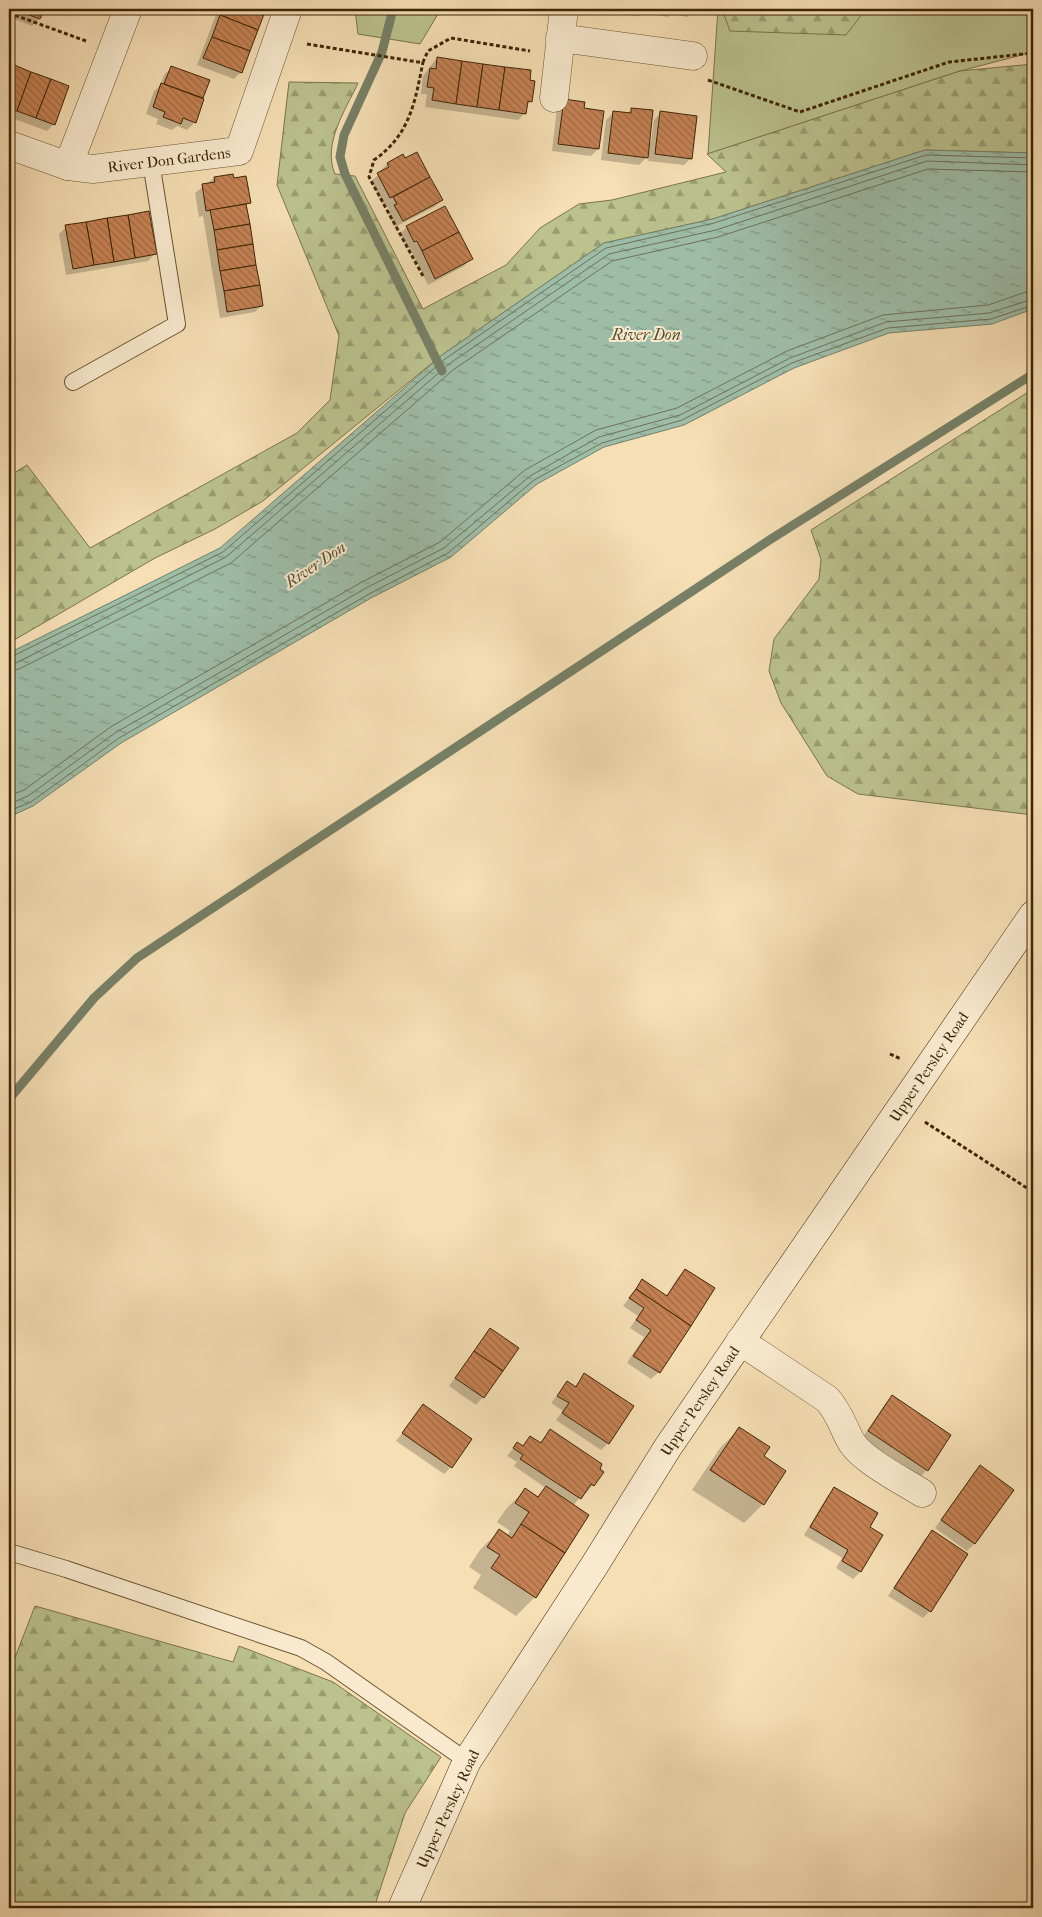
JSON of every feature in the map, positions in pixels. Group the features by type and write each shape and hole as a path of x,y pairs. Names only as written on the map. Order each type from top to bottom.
{"street":[{"path":"68,166 128,9"},
{"name":"River Don Gardens","path":"9,145 68,166 93,169 239,151 288,9"},
{"path":"554,98 564,9"},
{"path":"560,38 693,56"},
{"name":"Upper Persley Road","path":"402,1908 467,1761 594,1566 668,1447 1033,915"},
{"path":"740,1342 827,1399 836,1409 852,1444 865,1457 922,1493"}],"lane":[{"path":"73,382 177,324 151,162"},
{"path":"9,1552 66,1569 301,1648 326,1662 467,1761"}],"path":[{"path":"9,13 112,51"},
{"path":"422,276 369,177 374,160 386,152 410,119 416,100 423,62 428,51 451,38 526,49 534,52 539,60 540,69 557,71"},
{"path":"334,49 423,62"},
{"path":"693,56 688,74 800,112 948,62 1033,53"},
{"path":"901,1107 1033,1192"}],"green space":[{"path":"355,9 441,9 420,44 358,34"},
{"path":"718,9 1033,9 1033,52 960,71 708,154"},
{"path":"722,9 866,9 846,35 730,31"},
{"path":"1033,64 1033,153 925,150 713,219 604,243 442,355 263,501 215,529 155,558 9,643 9,476 27,465 90,548 297,433 330,400 339,336 277,185 289,82 358,83 342,115 333,139 331,151 335,174 355,176 423,309 506,265 540,228 579,204 612,200 726,172 707,154 960,71"},
{"path":"1033,389 1033,815 858,794 827,776 781,703 769,671 774,639 819,579 821,559 811,530"},
{"path":"35,1606 233,1662 239,1646 333,1682 441,1757 405,1813 374,1908 9,1908 9,1673"}],"water":[{"name":"River Don","path":"925,150 1033,153 1033,309 992,324 889,333 794,368 684,425 604,447 537,484 451,557 371,598 121,743 33,806 9,817 9,653 220,548 442,355 604,243 713,219"}],"building":[{"path":"13,9 45,9 40,19"},
{"path":"222,9 266,9 258,30 220,15"},
{"path":"220,15 258,30 250,51 212,37"},
{"path":"212,37 250,51 242,73 203,58"},
{"path":"437,57 462,61 456,104 432,100 434,88 427,87 430,68 436,69"},
{"path":"462,61 483,64 477,107 456,104"},
{"path":"12,64 31,72 17,111 9,108 9,74"},
{"path":"483,64 505,67 499,110 477,107"},
{"path":"171,66 210,80 203,98 164,84"},
{"path":"505,67 531,70 530,80 535,81 532,102 528,101 526,114 499,110"},
{"path":"31,72 51,79 36,118 17,111"},
{"path":"51,79 69,86 55,125 36,118"},
{"path":"161,83 204,99 196,123 183,118 181,124 163,117 165,112 153,107"},
{"path":"564,99 585,102 584,108 604,111 599,149 558,144"},
{"path":"631,108 653,110 648,158 608,153 613,111 631,113"},
{"path":"660,111 697,116 692,159 655,154"},
{"path":"417,152 430,177 390,198 377,173 389,167 387,163 403,154 405,158"},
{"path":"233,174 234,178 246,176 251,203 206,211 202,184 215,182 214,177"},
{"path":"430,177 443,200 403,221 394,205 397,204 393,197"},
{"path":"246,204 250,224 214,230 210,210"},
{"path":"445,206 459,232 422,251 417,241 414,242 406,226"},
{"path":"149,211 157,254 135,258 128,215"},
{"path":"128,215 135,258 114,262 107,218"},
{"path":"107,218 114,262 94,265 86,222"},
{"path":"86,222 94,265 73,269 65,225"},
{"path":"250,224 253,244 217,250 214,230"},
{"path":"459,232 473,259 435,279 422,251"},
{"path":"253,244 256,265 220,271 217,250"},
{"path":"256,265 260,285 224,291 220,271"},
{"path":"260,285 263,306 227,312 224,291"},
{"path":"685,1269 715,1288 691,1326 636,1289 642,1279 667,1296"},
{"path":"636,1289 691,1326 660,1373 633,1356 651,1330 636,1320 644,1308 629,1298"},
{"path":"490,1328 519,1348 503,1371 474,1351"},
{"path":"474,1351 503,1371 484,1398 455,1378"},
{"path":"584,1373 634,1406 609,1444 562,1413 569,1403 557,1396 567,1381 576,1387"},
{"path":"892,1395 951,1435 928,1471 868,1431"},
{"path":"423,1404 472,1439 452,1468 402,1433"},
{"path":"739,1427 770,1447 764,1456 786,1471 764,1505 710,1470"},
{"path":"550,1429 602,1464 600,1469 604,1472 594,1486 591,1484 581,1499 520,1459 523,1455 513,1448 517,1442 523,1446 530,1436 541,1443"},
{"path":"980,1465 1014,1490 975,1544 941,1520"},
{"path":"546,1486 589,1515 565,1553 521,1524 529,1512 515,1503 525,1488 538,1497"},
{"path":"834,1487 878,1513 870,1527 883,1535 861,1572 842,1561 848,1550 810,1527"},
{"path":"521,1524 565,1553 536,1598 491,1568 500,1555 487,1547 499,1529 512,1538"},
{"path":"932,1530 968,1554 931,1612 894,1588"}],"waterway":[{"path":"393,9 382,52 344,135 340,157 345,174 442,371"},
{"path":"9,1099 94,998 137,958 771,539 1033,374"}]}
